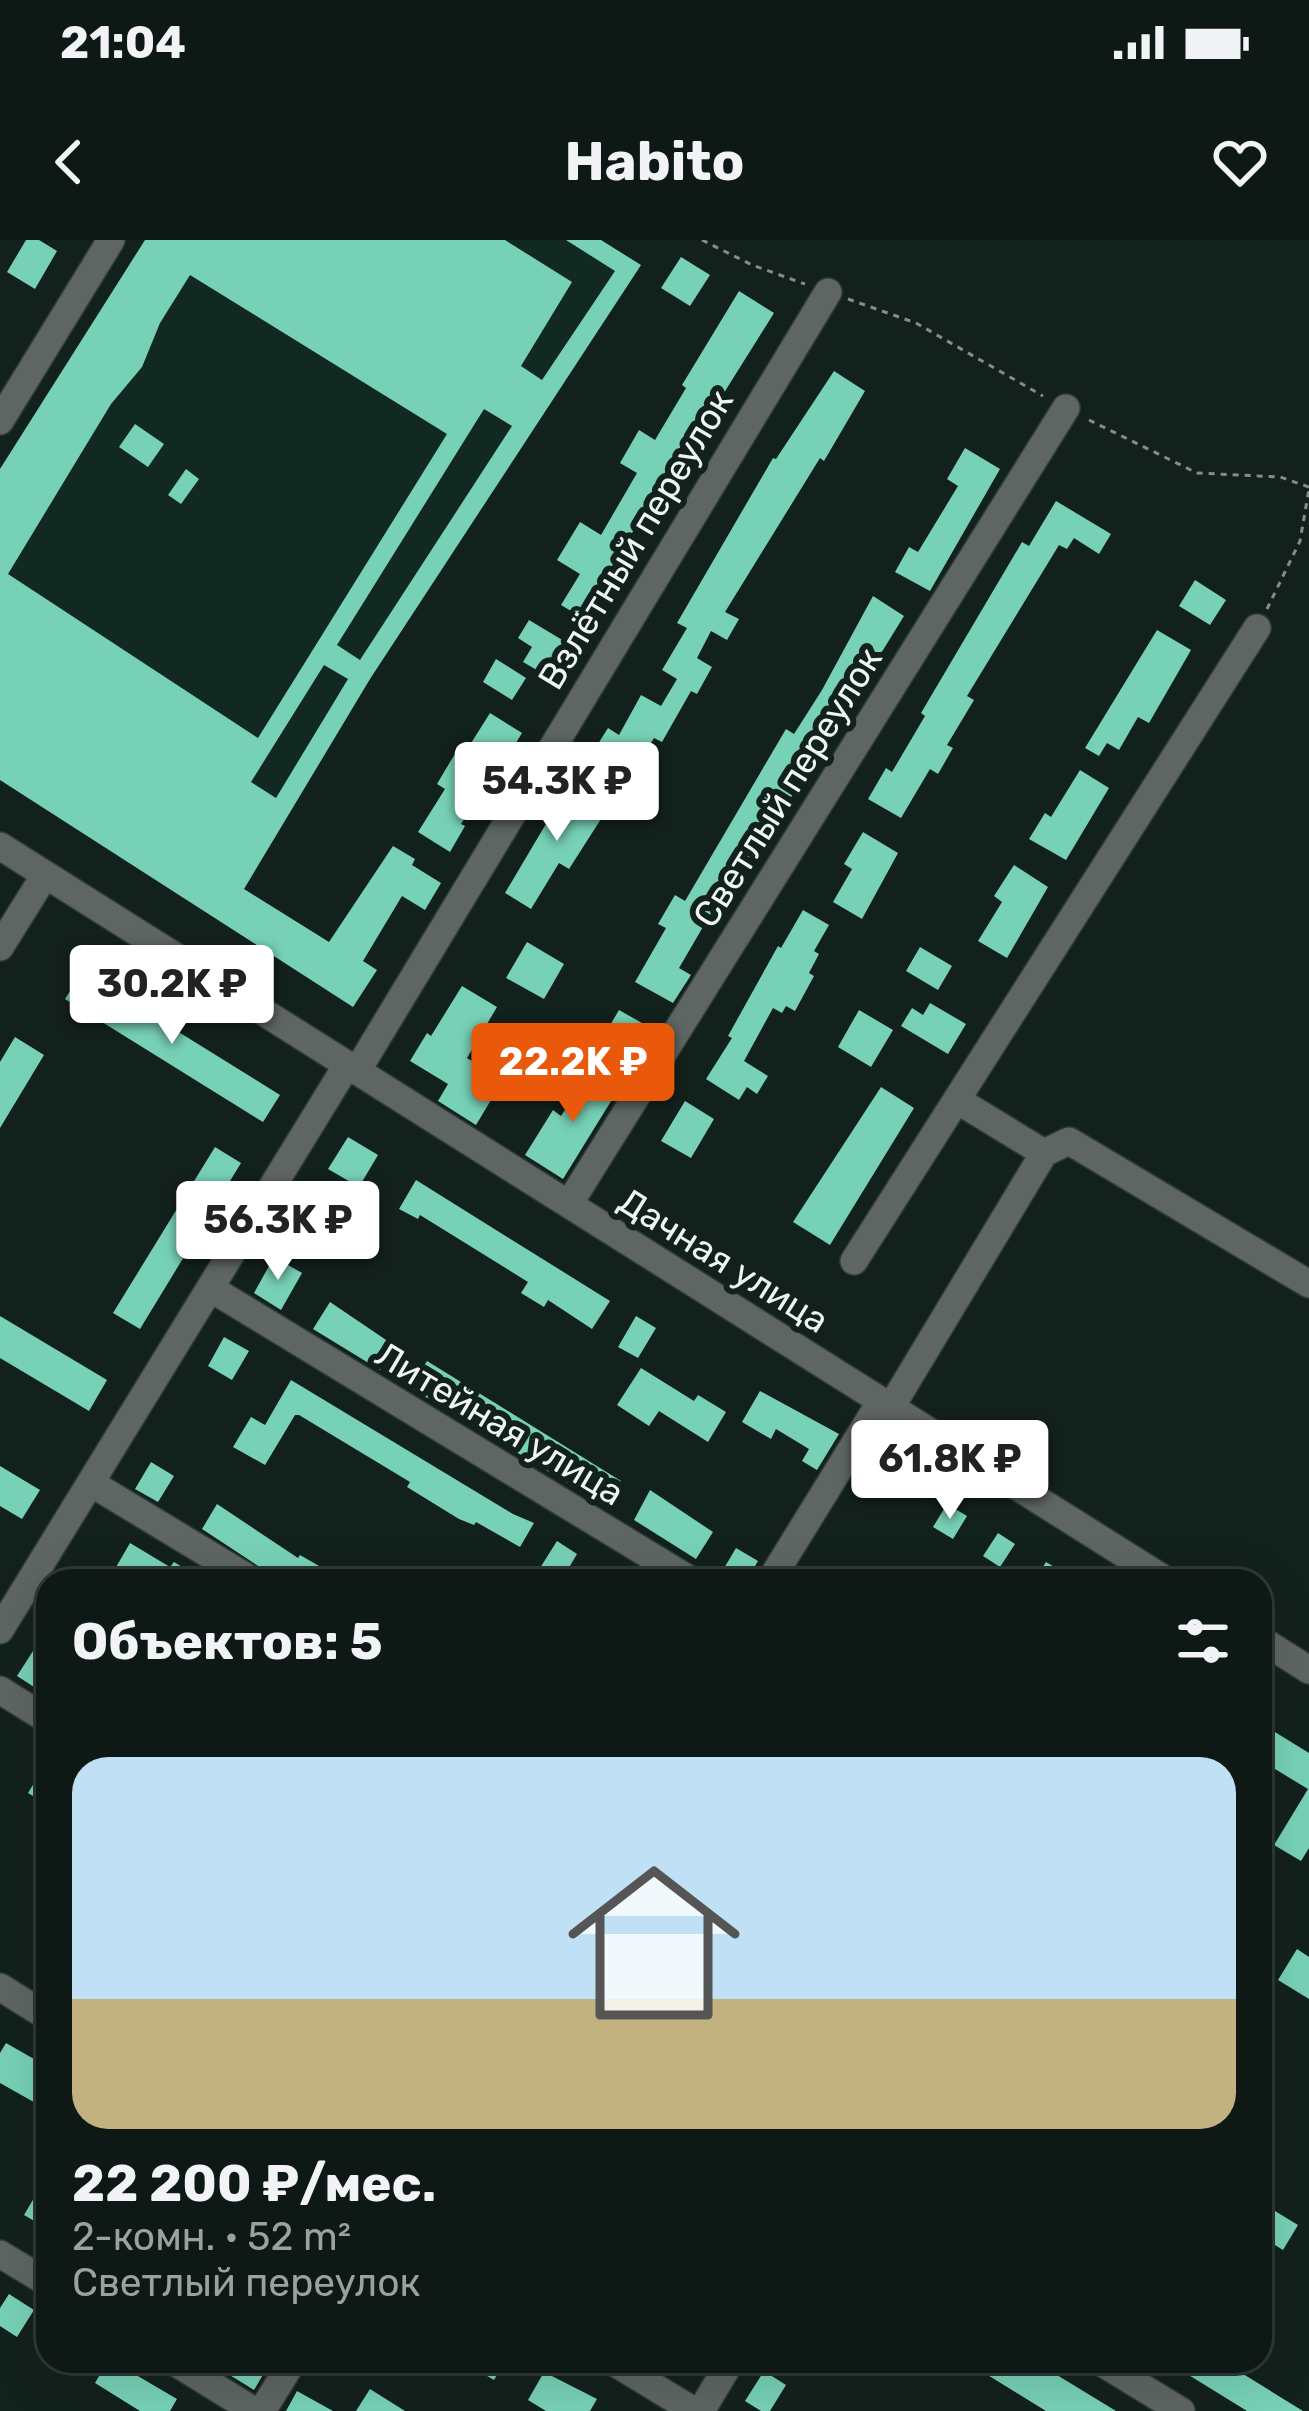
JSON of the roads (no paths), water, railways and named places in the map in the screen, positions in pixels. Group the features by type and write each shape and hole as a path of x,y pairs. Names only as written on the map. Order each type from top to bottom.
{"street":[{"path":"0,421 111,240"},
{"name":"Взлётный переулок","path":"38,1569 352,1068 827,292"},
{"name":"Светлый переулок","path":"569,1204 1066,408"},
{"path":"854,1262 1257,628"},
{"name":"Дачная улица","path":"0,847 1148,1569"},
{"path":"0,947 45,874"},
{"path":"957,1100 1044,1153"},
{"path":"778,1569 1044,1153 1069,1141 1309,1284"},
{"name":"Литейная улица","path":"210,1288 672,1569"},
{"path":"91,1483 233,1569"},
{"name":"Взлётный переулок","path":"0,1630 36,1572"},
{"path":"1272,1647 1309,1670"},
{"path":"0,1690 36,1712"},
{"path":"0,1988 36,2010"},
{"path":"0,2254 36,2276"},
{"path":"193,2373 258,2411 285,2373"},
{"path":"632,2373 697,2411 723,2373"},
{"path":"1119,2373 1181,2411"}]}
